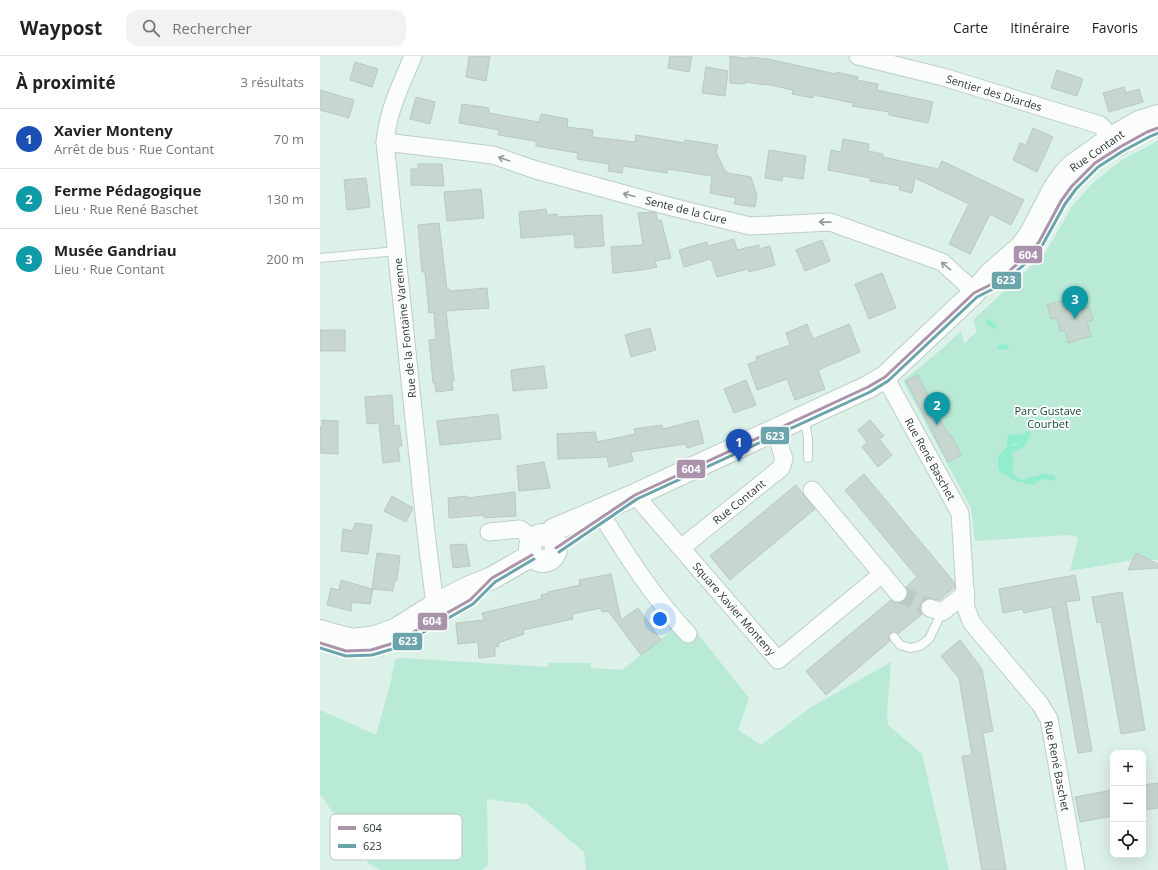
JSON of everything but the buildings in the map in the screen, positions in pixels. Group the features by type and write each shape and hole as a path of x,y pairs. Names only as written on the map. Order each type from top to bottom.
{"main road":[{"name":"Rue Contant","path":"320,631 332,636 353,640 375,637 395,630 435,605 465,589 492,578 543,545 602,517 642,502 778,440 804,417 868,387 885,377 974,293 998,281 1032,251 1040,242 1061,201 1072,186 1116,142 1139,122 1158,116"},
{"name":"Rue Contant","path":"1116,142 1158,128"},
{"name":"Rue Contant","path":"543,545 553,530 642,502"},
{"name":"Rue Contant","path":"320,643 346,651 370,650 394,643 470,600 492,578"}],"street":[{"name":"Rue de la Fontaine Varenne","path":"413,56 391,106 386,126 385,142 426,533 435,605"},
{"name":"Sentier des Diardes","path":"858,56 942,77 1100,124 1116,142"},
{"name":"Sente de la Cure","path":"385,142 493,155 544,172 672,207 750,226 830,222 942,262 974,293"},
{"name":"Rue René Baschet","path":"885,377 960,513 966,608 972,623 1040,704 1049,719 1076,870"},
{"name":"Rue Contant","path":"681,548 781,468 784,459 778,440"},
{"path":"812,490 898,593"},
{"name":"Square Xavier Monteny","path":"642,502 778,660 882,574"},
{"path":"602,517 636,570 670,615 688,634"},
{"path":"489,532 520,529 543,545"},
{"path":"936,610 966,593"}],"lane":[{"path":"320,258 397,251"},
{"path":"804,417 808,438 808,458"},
{"path":"894,637 900,645 910,648 920,646 929,639 936,610"}],"green space":[{"name":"Parc Gustave Courbet","path":"1158,141 1158,560 1133,560 1070,571 1078,537 1067,535 975,541 971,508 903,381 942,349 961,331 964,343 977,332 973,320 1045,253 1073,205 1094,182 1123,159"},
{"path":"686,619 749,698 738,730 761,745 810,708 891,662 887,714 888,725 922,754 949,870 586,870 584,852 527,804 487,799 488,865 481,870 381,870 369,864 366,860 462,860 462,814 334,814 320,794 320,710 376,735 390,685 395,660 402,658 548,667 547,663 590,663 591,668 622,670"}],"shaded area":[{"path":"1028,431 1031,432 1030,436 1023,445 1018,443 1012,444 1007,438 1011,434 1016,435"},
{"path":"1007,447 1013,458 1013,473 1015,476 1022,480 1036,476 1035,485 1016,481 1000,472 998,468 999,454 1006,451"}],"waterway":[{"path":"988,322 994,326"},
{"path":"1000,347 1006,347"},
{"path":"1008,454 1010,441 1015,440"},
{"path":"1005,452 1023,445"},
{"path":"1031,480 1038,479 1042,476 1053,478"}],"tunnel":[{"path":"898,593 930,608"}],"transit line":[{"name":"604","path":"556,548 635,495 868,387 885,377 974,293 998,281 1032,251 1039,242 1061,201 1072,186 1095,163 1120,147 1147,132 1158,128"},
{"name":"623","path":"559,552 637,499 870,392 888,381 977,297 1001,285 1036,254 1065,204 1076,189 1098,167 1123,151 1158,133"},
{"name":"604","path":"320,643 346,651 371,650 394,643 470,600 492,578 532,555"},
{"name":"623","path":"320,648 346,656 372,655 396,648 473,604 495,582 534,559"}],"place":[{"name":"Musée Gandriau","path":"1075,319"},
{"name":"Ferme Pédagogique","path":"937,425"},
{"name":"Xavier Monteny","path":"739,462"}]}
